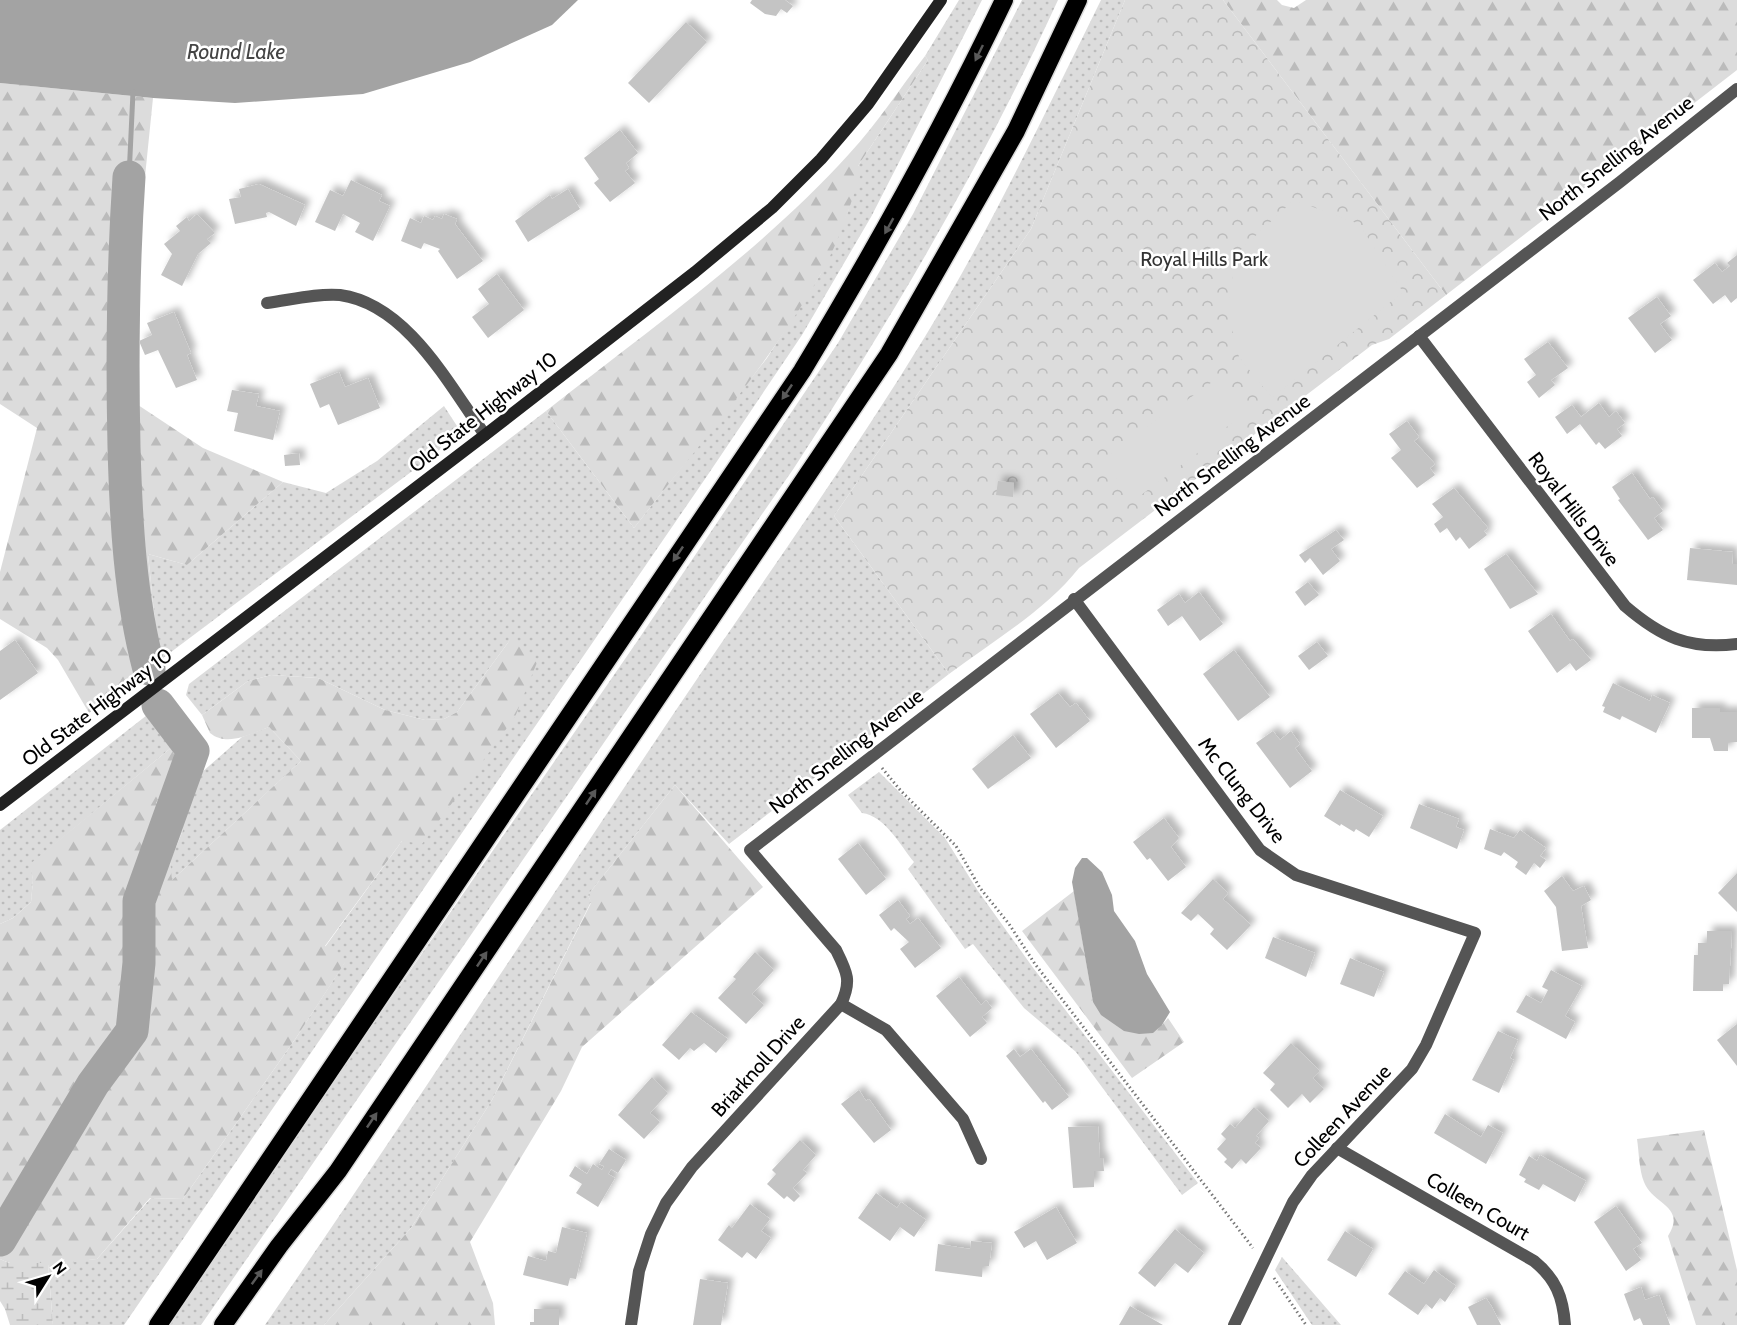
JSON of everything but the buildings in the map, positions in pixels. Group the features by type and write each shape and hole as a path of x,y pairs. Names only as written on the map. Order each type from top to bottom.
{"highway":[{"path":"158,1325 802,371 870,259 926,157 1004,0"},
{"path":"223,1325 279,1246 338,1171 889,354 1016,131 1078,0"}],"street":[{"name":"Old State Highway 10","path":"0,805 485,435 695,272 780,200 822,159 868,104 941,0"},
{"name":"North Snelling Avenue","path":"841,1004 848,988 845,969 836,950 750,850 1737,89"},
{"path":"267,303 341,295 381,309 409,331 485,435"},
{"name":"Royal Hills Drive","path":"1419,336 1625,606 1659,632 1696,646 1737,644"},
{"name":"Mc Clung Drive","path":"1074,599 1260,850 1296,875 1475,933"},
{"name":"Colleen Avenue","path":"1234,1325 1293,1202 1312,1175 1412,1068 1426,1045 1475,933"},
{"path":"841,1004 886,1030 963,1119 981,1159"},
{"name":"Briarknoll Drive","path":"631,1325 639,1271 651,1234 666,1203 692,1167 841,1004"},
{"name":"Colleen Court","path":"1337,1148 1534,1261 1546,1271 1558,1287 1564,1305 1565,1325"}],"path":[{"path":"873,754 890,779 956,846 980,888 1009,924 1035,964 1264,1262 1306,1325"}],"green space":[{"path":"959,0 982,0 871,217 802,335 707,476 124,1325 53,1325 48,1263 97,1259 151,1198 183,1199 296,1038 345,962 325,947 402,841 510,640 457,712 444,719 425,720 385,710 318,678 271,675 248,681 202,715 186,695 189,684 546,411 634,528 767,358 820,275 848,211 858,166 928,60 925,56"},
{"path":"1022,0 1058,0 999,121 935,239 866,355 794,468 201,1325 166,1325 636,643 838,343 913,214"},
{"path":"1101,0 1125,0 1031,229 834,516 949,674 729,844 675,785 588,895 591,902 492,1100 411,1228 324,1325 265,1325 896,384 973,253"},
{"name":"Royal Hills Park","path":"1125,0 1223,0 1446,295 1389,339 1372,345 1079,568 1035,612 949,674 834,516 1031,229"},
{"path":"1223,0 1277,0 1282,5 1294,8 1306,0 1737,0 1737,70 1446,295"},
{"path":"925,56 928,60 858,166 862,170 838,239 826,265 799,310 731,406 634,528 546,411 703,288 779,224 815,190 859,142"},
{"path":"0,83 153,98 128,344 132,401 203,448 283,482 187,565 148,554 159,661 89,713 58,660 47,648 0,619 0,572 37,428 0,404"},
{"path":"1294,200 1359,224 1403,292 1272,398 1239,357 1228,312 1235,255"},
{"path":"1219,377 1246,413 1214,436 1187,400"},
{"path":"1184,399 1215,440 1133,501 1103,460"},
{"path":"444,406 457,426 450,440 435,454 159,661 148,554 187,565 283,482 326,493 377,461"},
{"path":"510,640 538,660 515,717 422,844 402,841 325,946 346,961 296,1038 183,1199 150,1198 97,1259 35,1266 10,1263 0,1259 0,924 13,918 31,902 33,880 30,864 172,747 183,758 156,803 183,830 170,861 172,880 301,761 269,727 247,736 231,739 217,737 210,733 202,715 248,681 271,675 318,678 385,710 425,720 444,719 457,712"},
{"path":"165,701 173,704 184,717 189,734 184,758 201,773 242,737 269,727 301,761 171,881 170,861 183,830 156,803 183,758 172,747 31,864 33,880 31,902 13,918 0,924 0,830"},
{"path":"879,772 945,838 978,891 1034,969 1198,1183 1182,1195 1076,1052 1024,1008 973,944 965,949 908,869 914,862 885,825 870,815 862,813 848,795"},
{"path":"675,785 763,887 582,1047 561,1091 470,1242 493,1303 495,1325 324,1325 411,1228 492,1100 591,903 588,895"},
{"path":"1074,891 1093,1002 1162,1025 1168,1018 1184,1042 1132,1078 1022,931"},
{"path":"1704,1130 1737,1270 1737,1325 1696,1325 1668,1236 1674,1218 1666,1206 1648,1190 1640,1167 1637,1139"},
{"path":"1282,1257 1341,1325 1312,1325 1275,1270"},
{"path":"0,1259 9,1263 48,1263 53,1325 10,1325 0,1301"}],"water":[{"name":"Round Lake","path":"0,0 578,0 552,25 470,62 363,94 235,103 153,98 0,83"},
{"path":"1082,858 1087,858 1102,872 1112,895 1114,911 1135,941 1147,974 1170,1012 1162,1025 1153,1033 1139,1034 1124,1031 1101,1015 1093,1002 1072,882 1075,868"}],"waterway":[{"path":"129,177 133,92"},
{"path":"129,177 125,244 123,380 125,475 133,587 149,669"},
{"path":"0,1240 93,1084 132,1031 139,963 139,901 193,751 158,705"}]}
